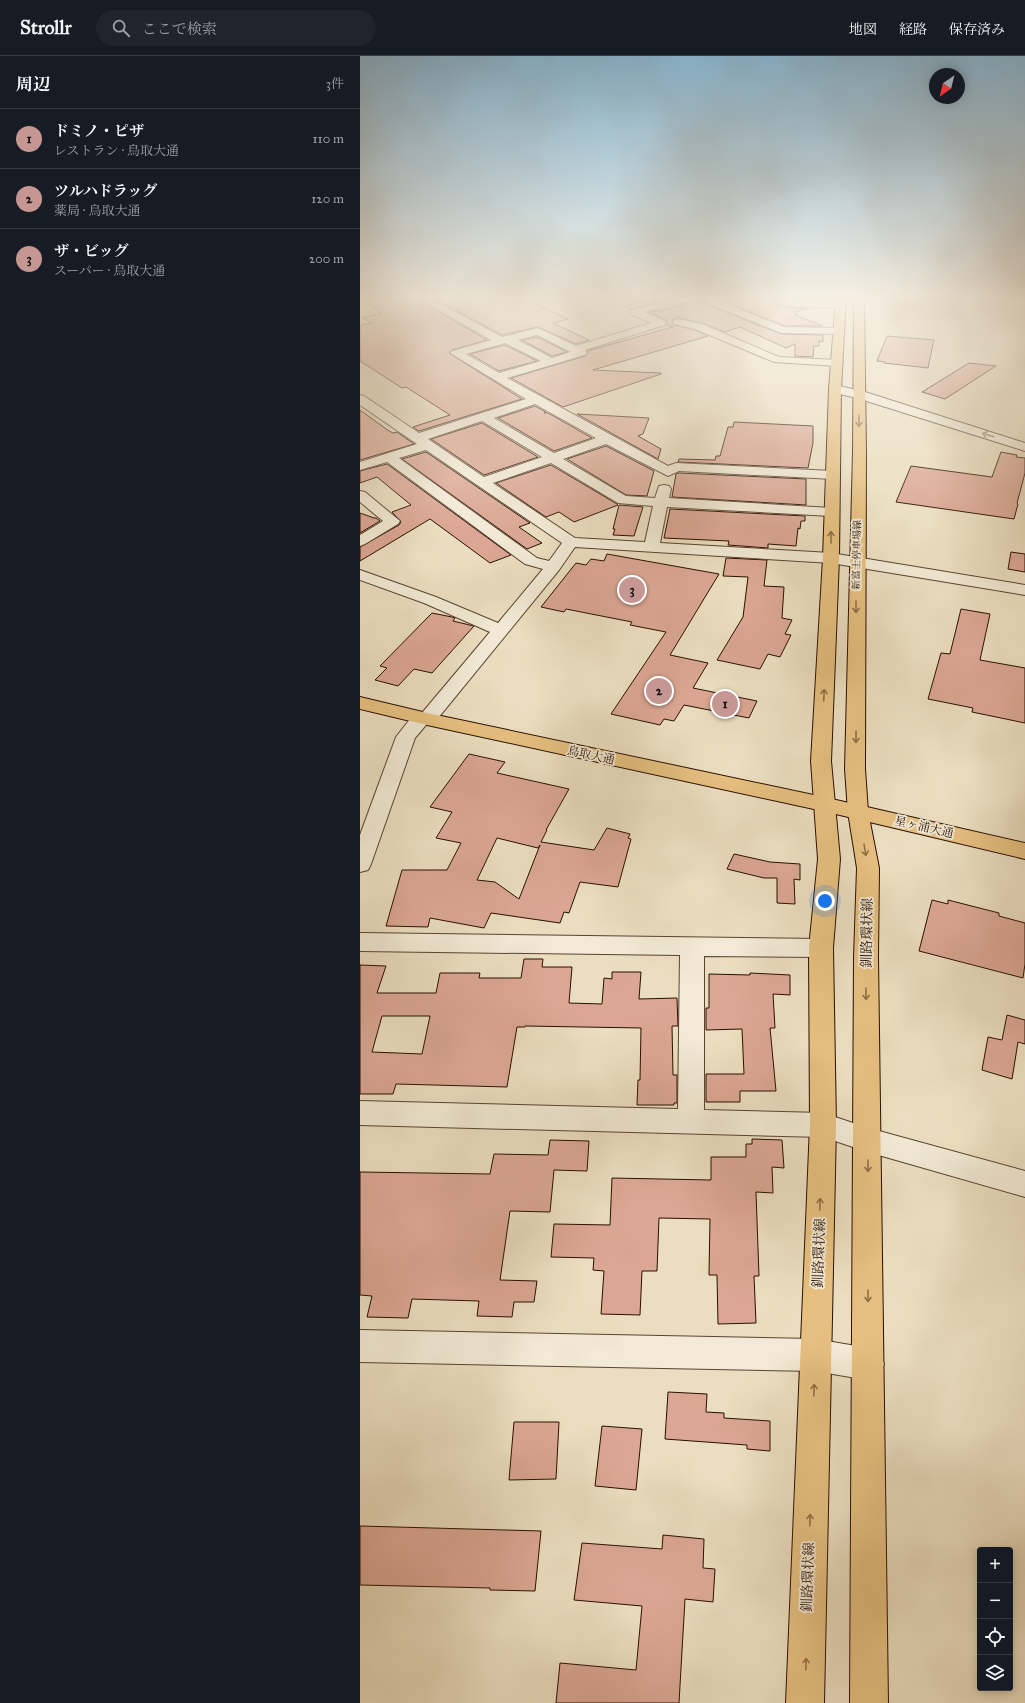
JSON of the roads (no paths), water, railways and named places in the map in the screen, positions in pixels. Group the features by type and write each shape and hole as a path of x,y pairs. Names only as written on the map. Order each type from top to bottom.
{"main road":[{"path":"824,804 821,761 831,558 831,512 836,411 836,375"},
{"name":"新富士停車場線","path":"858,812 855,769 860,375"},
{"name":"鳥取大通","path":"360,703 424,719 824,804"},
{"name":"星ヶ浦大通","path":"824,804 1025,851"},
{"name":"釧路環状線","path":"804,1703 823,1125 821,948 829,858 824,804"},
{"name":"釧路環状線","path":"858,812 868,868 866,957 868,1140 869,1703"}],"street":[{"path":"494,375 536,400 668,472"},
{"path":"498,377 506,375"},
{"path":"835,389 882,389"},
{"path":"860,389 1025,447"},
{"path":"360,399 571,542 831,558 1025,590"},
{"path":"360,466 389,457 422,441 484,417 536,400"},
{"path":"484,417 623,500 831,512"},
{"path":"483,482 607,439"},
{"path":"389,457 531,561 553,567"},
{"path":"668,472 676,468 833,475"},
{"path":"651,547 668,472"},
{"path":"360,495 393,522 360,541"},
{"path":"360,864 369,810 406,737 424,719 501,630 553,567 571,542"},
{"path":"360,575 430,600 501,630"},
{"path":"360,942 821,948"},
{"path":"690,1121 692,947"},
{"path":"360,1112 823,1125 868,1140 1025,1184"},
{"path":"360,1346 815,1355 868,1364"}],"place":[{"name":"ザ・ビッグ","path":"632,590"},
{"name":"ツルハドラッグ","path":"659,691"},
{"name":"ドミノ・ピザ","path":"725,704"}]}
